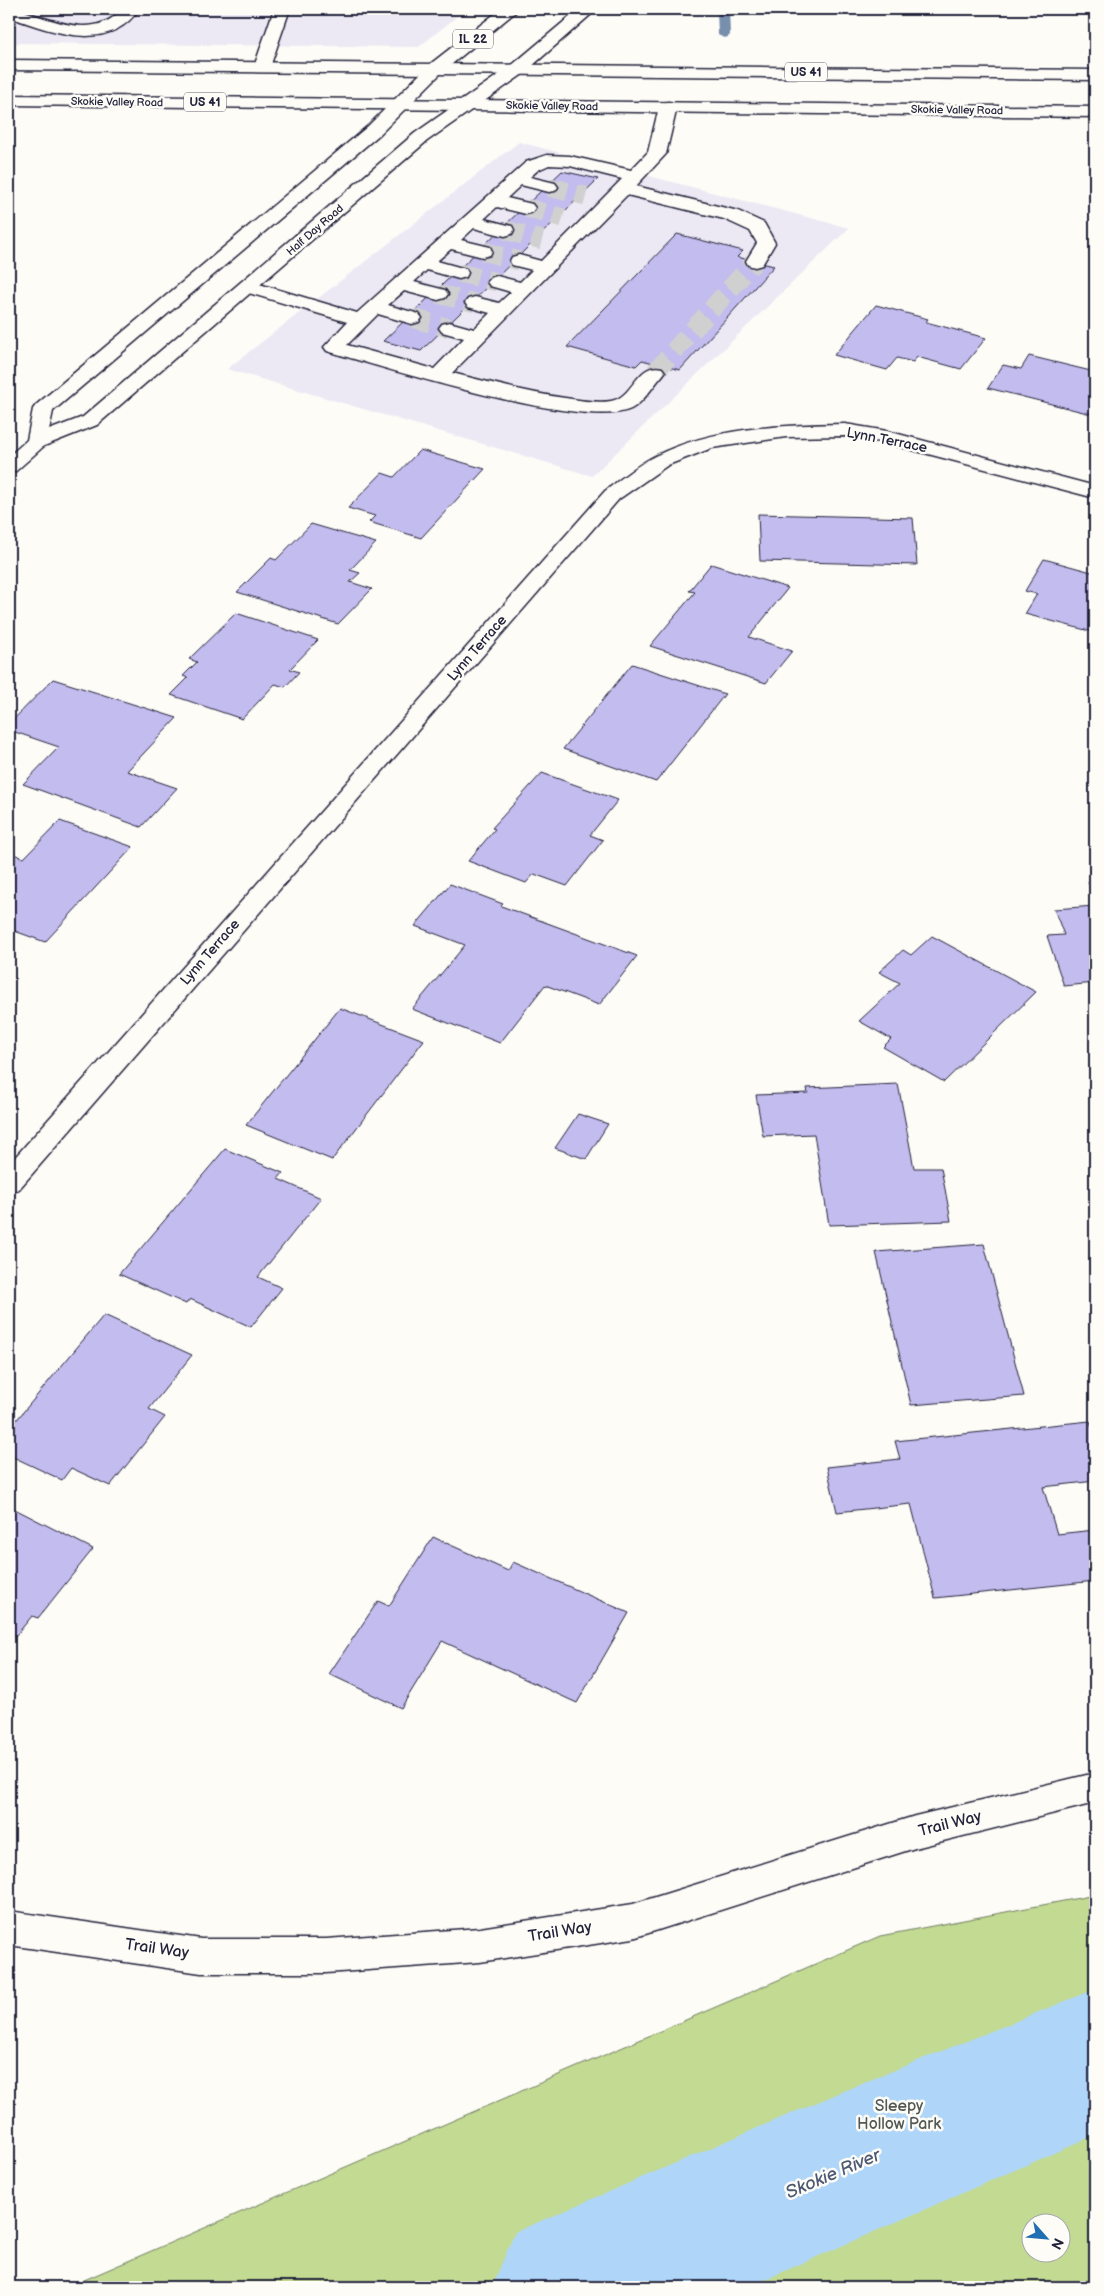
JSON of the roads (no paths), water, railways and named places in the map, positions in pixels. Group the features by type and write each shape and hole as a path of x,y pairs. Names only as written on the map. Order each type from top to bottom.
{"main road":[{"path":"13,13 70,32 97,31 123,20 131,9"},
{"path":"262,68 282,9"},
{"name":"IL 22","path":"401,104 435,69 511,9"},
{"name":"Half Day Road","path":"9,467 37,442 90,421 421,138 517,70 589,9"},
{"name":"US 41","path":"9,65 1095,74"},
{"name":"Skokie Valley Road","path":"9,100 1095,112"},
{"path":"37,442 42,409 374,130 401,104"},
{"path":"438,376 544,267 558,244 579,222 657,154 668,107"},
{"path":"655,372 623,405 608,408 571,406 438,376 334,347 374,307 517,179 532,166 548,160 570,161 615,191 731,215 757,227 766,243 755,261"},
{"path":"517,179 550,187"},
{"path":"493,200 526,208"},
{"path":"470,221 504,230"},
{"path":"447,242 482,251"},
{"path":"520,261 544,267"},
{"path":"423,263 459,273"},
{"path":"497,282 523,289"},
{"path":"400,284 438,294"},
{"path":"249,287 360,320"},
{"path":"475,303 502,310"},
{"path":"374,307 412,318"},
{"path":"449,328 478,336"},
{"name":"Lynn Terrace","path":"9,1182 612,494 661,461 708,442 786,430 845,430 887,437 1095,492"},
{"name":"Trail Way","path":"9,1928 200,1956 326,1956 480,1945 634,1921 915,1832 1095,1788"}],"waterway":[{"path":"723,9 724,35"},
{"name":"Skokie River","path":"570,2287 906,2140 1095,2061"}],"tunnel":[{"path":"549,187 586,196"},
{"path":"526,208 563,218"},
{"path":"505,230 542,240"},
{"path":"483,251 519,261"},
{"path":"655,372 755,261"},
{"path":"459,273 497,282"},
{"path":"438,294 475,303"},
{"path":"412,318 449,328"}],"park label":[{"name":"Sleepy Hollow Park","path":"899,2115"}]}
